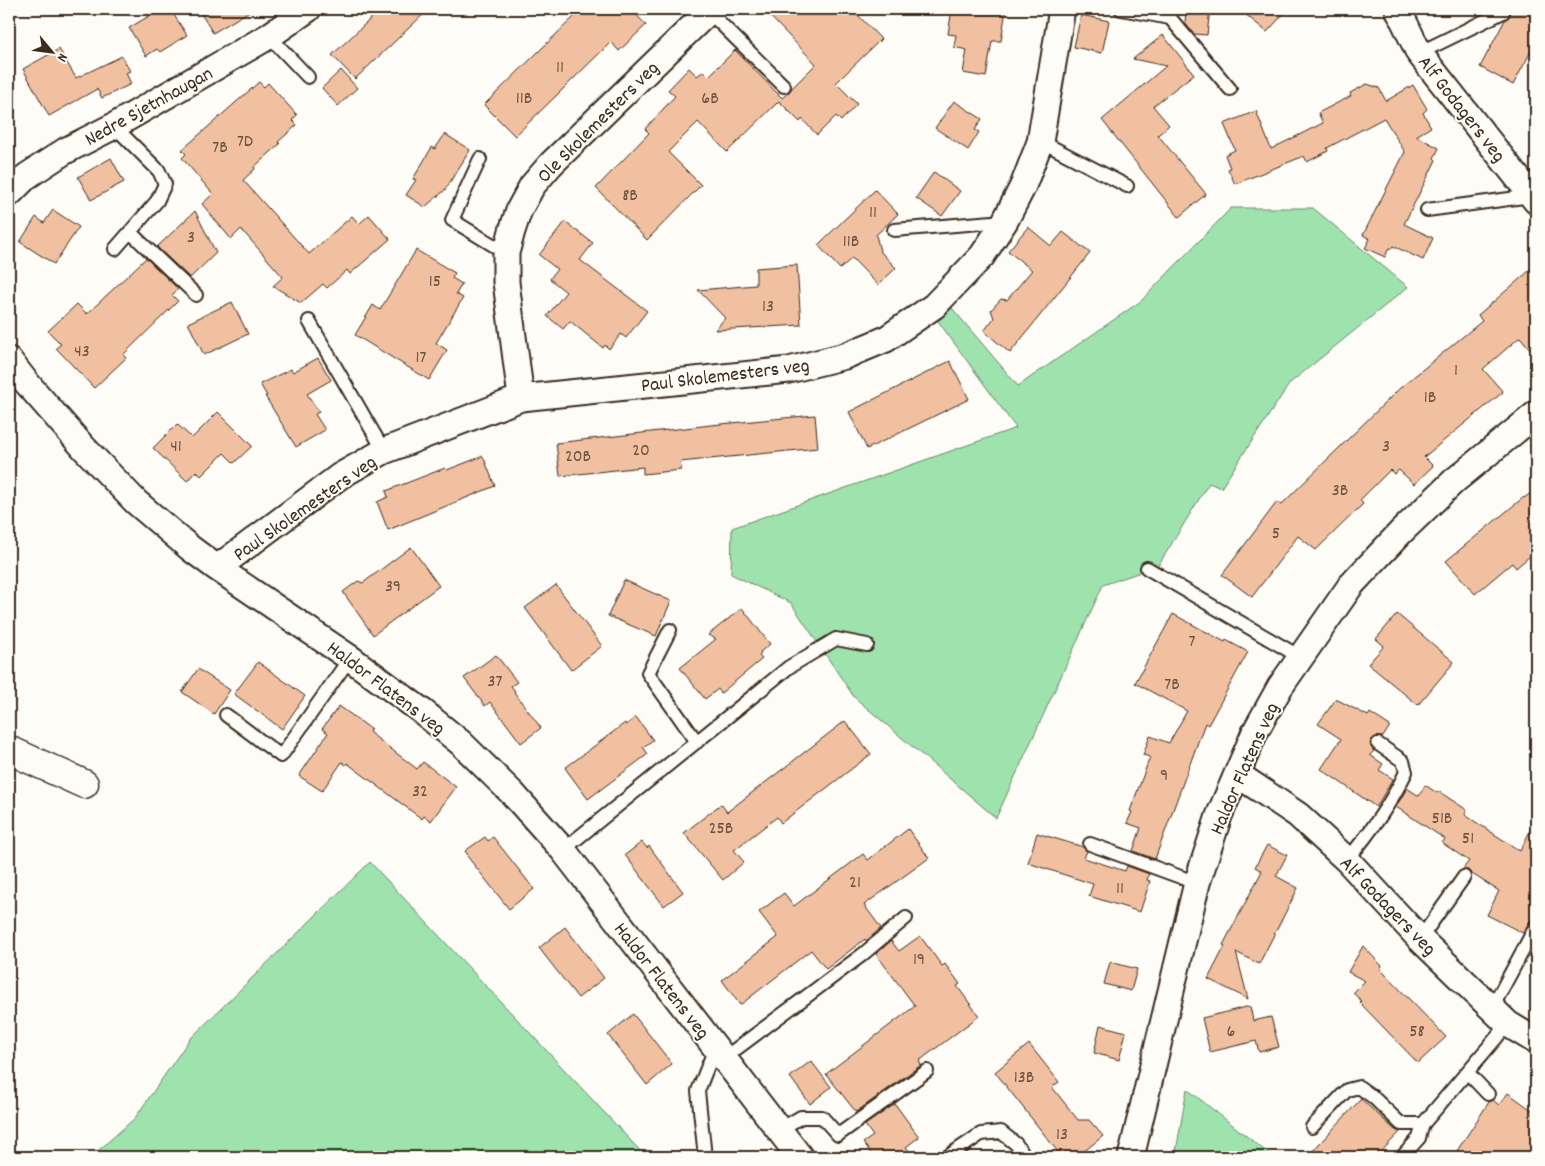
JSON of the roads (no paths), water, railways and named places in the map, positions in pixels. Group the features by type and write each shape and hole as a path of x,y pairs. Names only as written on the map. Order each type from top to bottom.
{"street":[{"name":"Paul Skolemesters veg","path":"217,568 340,476 384,451 521,398 788,370 845,356 886,338 934,306 982,256 1005,221 1023,186 1040,142 1062,9"},
{"name":"Alf Godagers veg","path":"1398,9 1419,53 1534,199"},
{"name":"Ole Skolemesters veg","path":"521,398 506,282 506,253 519,210 532,186 551,164 709,10"},
{"name":"Nedre Sjetnhaugan","path":"9,194 27,176 65,151 114,126 269,36 294,13"},
{"name":"Haldor Flatens veg","path":"9,360 84,448 136,502 190,548 217,568 350,658 423,712 461,743 513,794 563,850 800,1157"},
{"name":"Haldor Flatens veg","path":"1131,1157 1197,883 1220,816 1255,732 1280,687 1351,585 1401,532 1454,481 1536,414"},
{"path":"9,750 84,784"},
{"name":"Alf Godagers veg","path":"1237,774 1298,815 1347,860 1420,939 1500,1016 1536,1041"}],"lane":[{"path":"1121,9 1170,18 1230,89"},
{"path":"709,10 784,86"},
{"path":"1419,53 1503,12"},
{"path":"269,36 308,78"},
{"path":"114,126 159,171 165,184 157,201 115,249"},
{"path":"1040,142 1048,144 1127,186"},
{"path":"480,159 452,220 506,253"},
{"path":"1427,210 1534,199"},
{"path":"894,230 1005,221"},
{"path":"130,232 196,295"},
{"path":"309,321 384,451"},
{"path":"1147,568 1300,657"},
{"path":"670,630 648,672 697,742"},
{"path":"563,850 789,668 836,639 867,645"},
{"path":"226,715 281,756 350,658"},
{"path":"1347,860 1384,812 1406,772 1402,762 1378,744"},
{"path":"1090,844 1197,883"},
{"path":"1420,939 1464,876"},
{"name":"Haldor Flatens veg","path":"719,1053 862,955 906,918"},
{"path":"1402,1157 1419,1138 1423,1124 1468,1073 1500,1016 1536,926"},
{"path":"705,1157 698,1091 719,1053"},
{"path":"779,1130 801,1116 822,1116 838,1135 928,1071"},
{"path":"1468,1073 1488,1094"},
{"path":"1312,1127 1347,1090 1359,1087 1373,1097 1401,1124 1423,1124"},
{"path":"947,1157 981,1134 1001,1132 1016,1144 1026,1157"}]}
